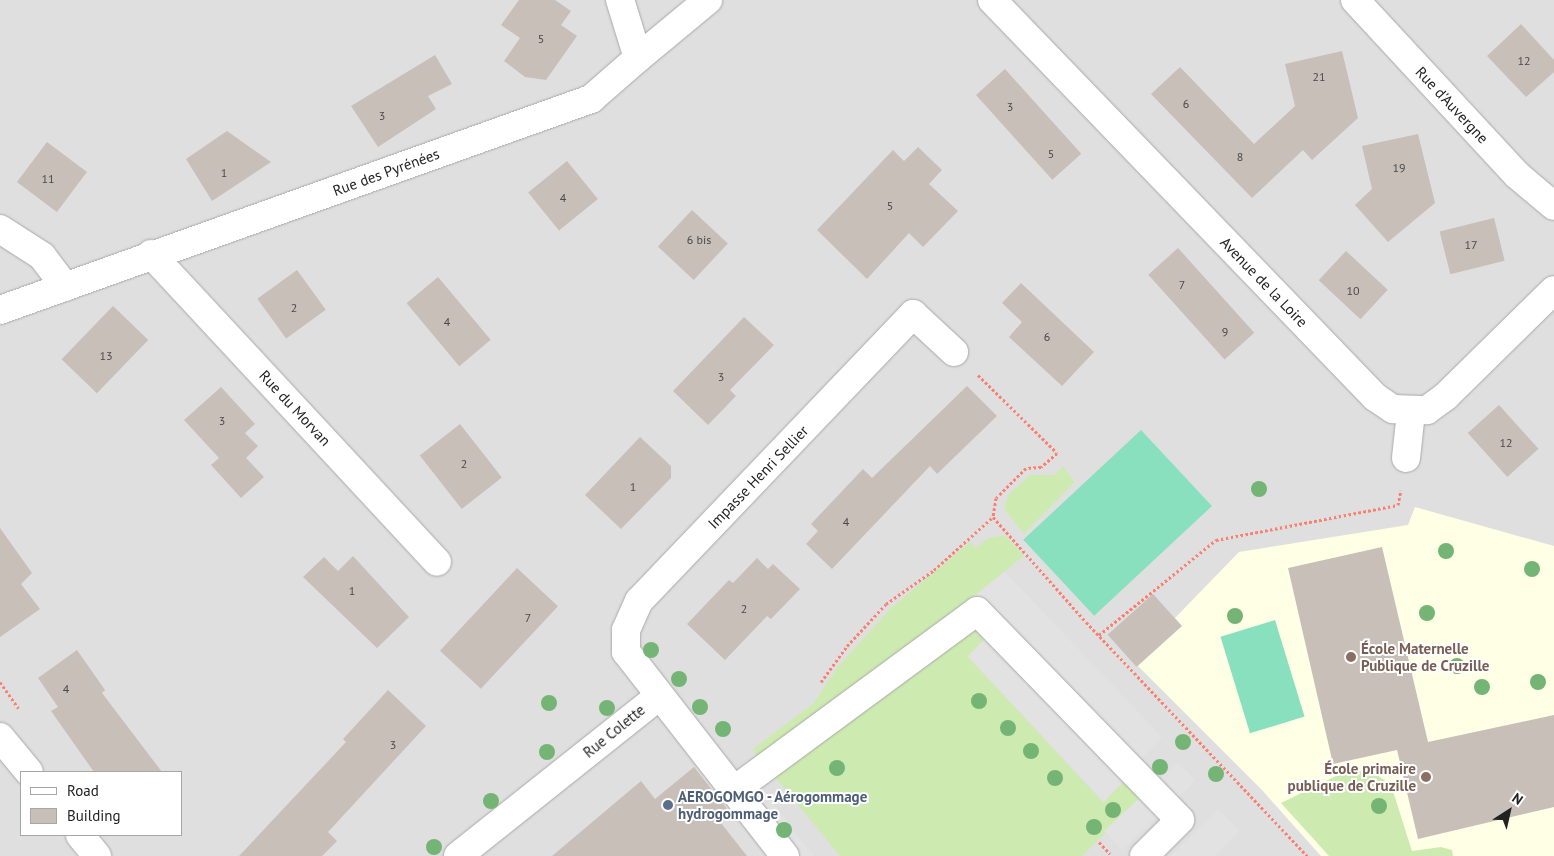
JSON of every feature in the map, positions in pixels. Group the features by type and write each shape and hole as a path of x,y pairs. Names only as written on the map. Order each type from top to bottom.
{"street":[{"path":"620,0 638,58"},
{"name":"Rue des Pyrénées","path":"6,311 151,254 591,99 708,0"},
{"name":"Avenue de la Loire","path":"992,0 1375,398 1393,409 1411,412"},
{"name":"Rue d'Auvergne","path":"1355,0 1517,175 1554,206"},
{"path":"0,229 42,256 65,287"},
{"name":"Rue du Morvan","path":"151,254 437,562"},
{"path":"1406,458 1411,412 1427,410 1446,396 1554,290"},
{"name":"Impasse Henri Sellier","path":"658,697 626,652 626,630 639,601 913,314 954,352"},
{"path":"733,791 977,611 1180,820 1144,856"},
{"name":"Rue Colette","path":"458,856 658,697 785,856"},
{"path":"0,737 28,771"},
{"path":"81,836 97,856"}],"path":[{"path":"954,352 1057,454 1041,467 1026,468 996,498 993,517"},
{"path":"1099,635 1216,540 1398,505 1406,458"},
{"path":"1099,842 1112,856"}],"shaded area":[{"path":"0,0 1554,0 1554,856 0,856"},
{"name":"École Maternelle Publique de Cruzille","path":"1415,507 1554,546 1554,856 1321,856 1262,790 1138,666 1182,626 1175,618 1239,552 1408,525"},
{"path":"1005,572 1162,737 1104,802 968,656 984,640 957,610"},
{"path":"1178,762 1196,781 1122,850 1104,831"},
{"path":"750,776 789,822 780,829 742,783"},
{"path":"1218,809 1240,831 1215,856 1171,856"},
{"path":"793,830 814,856 800,856 784,837"}],"green space":[{"path":"1141,430 1212,506 1094,616 1023,540"},
{"path":"1063,466 1075,482 1024,534 1004,509 1008,495 1030,475 1055,475"},
{"path":"1005,535 1024,556 761,764 753,749 814,703 836,669 890,609 970,542 976,548 988,538"},
{"path":"1275,620 1305,717 1250,733 1220,637"},
{"path":"972,628 984,640 968,657 1103,802 1124,782 1142,797 1082,856 840,856 775,777"},
{"path":"1369,769 1391,785 1412,851 1441,847 1452,850 1453,856 1329,856 1281,803 1336,776"}],"building":[{"path":"519,0 555,0 571,11 561,25 577,36 546,80 525,77 504,61 520,38 501,25"},
{"path":"1521,24 1554,60 1554,72 1526,97 1487,56"},
{"path":"1342,51 1358,118 1312,160 1303,150 1252,198 1151,94 1180,67 1254,144 1295,106 1285,64"},
{"path":"435,55 452,84 428,96 436,109 378,147 351,106"},
{"path":"1005,69 1081,154 1052,180 976,95"},
{"path":"227,131 271,162 212,201 186,159"},
{"path":"1418,134 1435,203 1388,242 1355,205 1372,189 1362,146"},
{"path":"47,142 87,172 57,212 17,182"},
{"path":"918,147 942,170 929,184 958,211 923,247 909,233 867,279 817,230 893,150 904,161"},
{"path":"567,161 598,199 559,231 528,192"},
{"path":"692,210 728,243 694,280 658,247"},
{"path":"1494,218 1505,261 1450,274 1440,232"},
{"path":"1178,248 1254,333 1225,359 1148,275"},
{"path":"1346,251 1388,290 1360,319 1319,280"},
{"path":"297,270 326,310 286,338 257,299"},
{"path":"438,277 491,340 459,366 407,303"},
{"path":"1021,283 1094,352 1062,386 1009,337 1022,322 1002,303"},
{"path":"113,306 148,340 97,393 62,359"},
{"path":"744,317 774,345 730,390 736,396 708,425 673,391"},
{"path":"967,386 997,416 937,474 930,466 832,569 806,544 818,531 811,524 863,469 872,478"},
{"path":"221,387 255,424 245,433 258,446 246,458 264,477 241,498 211,465 219,458 184,420"},
{"path":"1499,405 1538,449 1507,477 1468,433"},
{"path":"460,424 502,478 462,509 420,455"},
{"path":"640,437 671,466 671,478 621,529 585,495"},
{"path":"0,528 32,573 21,584 40,609 0,637"},
{"path":"1382,547 1428,742 1554,715 1554,807 1418,839 1397,750 1333,764 1288,568"},
{"path":"353,556 409,617 377,648 303,577 324,557 338,571"},
{"path":"757,558 768,569 773,564 800,589 771,619 767,616 725,660 687,624 729,580 733,583"},
{"path":"517,568 558,606 481,689 440,651"},
{"path":"1153,594 1182,626 1136,667 1108,635"},
{"path":"77,650 105,690 102,693 161,771 93,771 51,711 58,707 38,678"},
{"path":"388,690 426,726 328,832 337,841 322,856 239,856 346,742 343,739"},
{"path":"694,767 727,809 717,818 747,856 552,856 641,781 655,799"}],"place":[{"name":"École Maternelle Publique de Cruzille","path":"1351,657"},
{"name":"École primaire publique de Cruzille","path":"1426,777"},
{"name":"AEROGOMGO - Aérogommage hydrogommage","path":"668,805"}]}
